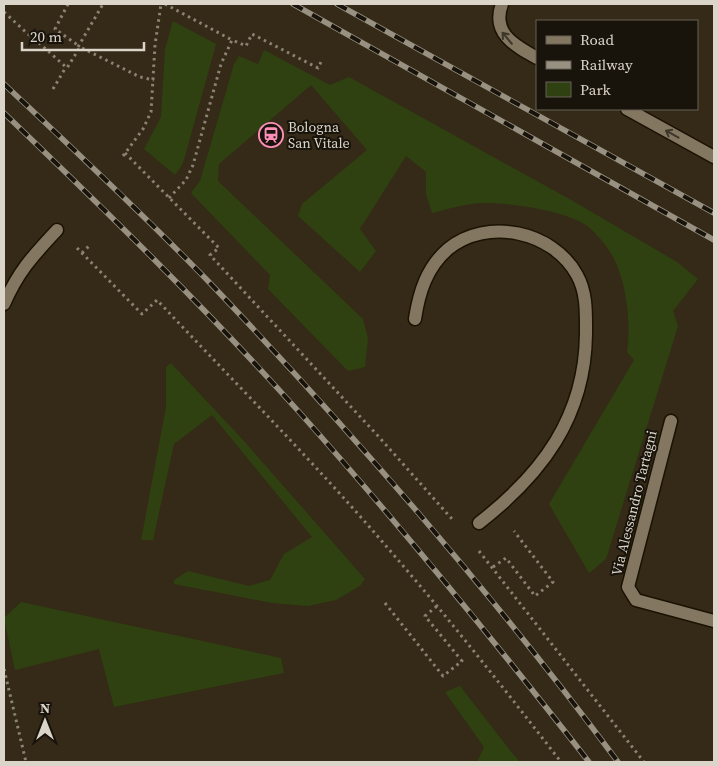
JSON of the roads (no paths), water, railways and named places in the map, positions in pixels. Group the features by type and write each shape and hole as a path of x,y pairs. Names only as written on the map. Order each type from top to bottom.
{"street":[{"path":"502,4 500,24 502,34 511,43 536,57"},
{"path":"629,110 714,157"},
{"path":"4,304 15,278 57,230"},
{"path":"415,319 419,294 430,269 449,249 475,235 504,231 533,237 558,252 577,274 587,302 585,360 577,394 564,430 542,463 497,509 479,523"},
{"name":"Via Alessandro Tartagni","path":"671,421 628,587 636,600 714,622"}],"railway":[{"path":"293,4 714,240"},
{"path":"337,4 714,213"},
{"path":"4,84 108,182 209,282 316,397 472,576 618,762"},
{"path":"4,113 192,298 300,413 448,585 589,762"}],"place":[{"name":"Bologna San Vitale","path":"271,135"}]}
